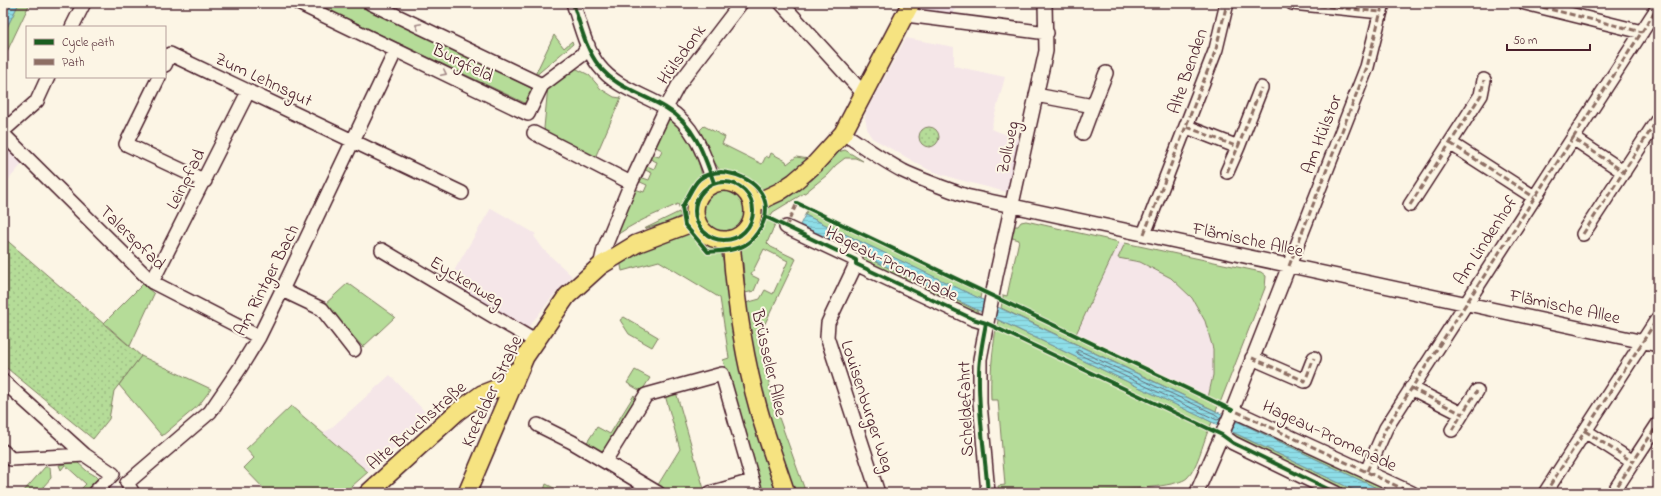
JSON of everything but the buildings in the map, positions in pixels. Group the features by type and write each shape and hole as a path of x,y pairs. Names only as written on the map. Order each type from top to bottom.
{"main road":[{"path":"753,204 778,192 794,182 814,166 843,133 909,9"},
{"path":"730,182 740,186 748,194 753,204 754,213 750,225 742,234 731,239 722,240 710,236 701,228 697,221 695,211 699,196 705,189 714,183 730,182"},
{"name":"Krefelder Straße","path":"467,493 525,357 567,296 600,266 636,244 697,221"},
{"name":"Brüsseler Allee","path":"731,239 736,301 747,363 759,411 786,493"},
{"name":"Alte Bruchstraße","path":"368,493 457,412 482,394 506,383 525,357"}],"street":[{"path":"72,26 84,3"},
{"name":"Burgfeld","path":"298,3 528,114 542,85 582,55 588,46"},
{"path":"370,3 542,85"},
{"path":"573,3 588,46 599,66 622,86 666,108 689,126 697,139 714,183"},
{"name":"Hülsdonk","path":"600,266 604,250 631,183 666,108 679,84 741,3"},
{"path":"781,3 864,94"},
{"name":"Zollweg","path":"1012,206 1046,50 1045,3"},
{"name":"Alte Benden","path":"1144,234 1187,127 1216,49 1227,3"},
{"path":"1292,3 1382,8"},
{"path":"1525,3 1642,32"},
{"name":"Am Lindenhof","path":"1366,471 1386,428 1411,388 1658,7"},
{"name":"Am Hülstor","path":"1196,492 1223,433 1367,67 1382,8"},
{"path":"909,9 1046,33"},
{"name":"Am Rintger Bach","path":"133,493 127,483 210,412 259,337 354,141 396,50"},
{"name":"Zum Lehnsgut","path":"166,63 170,54 462,193"},
{"path":"1083,133 1106,73"},
{"path":"3,131 37,101 48,78"},
{"path":"159,78 126,144 204,181"},
{"path":"1410,205 1481,95 1484,80"},
{"path":"1227,172 1261,88"},
{"name":"Leinpfad","path":"152,282 248,92"},
{"path":"1036,95 1093,106"},
{"path":"1584,234 1658,119"},
{"name":"Alte Benden","path":"1187,127 1238,147"},
{"path":"534,133 631,183"},
{"name":"Flämische Allee","path":"843,133 882,159 928,182 966,196 1658,345"},
{"name":"Talerspfad","path":"3,134 152,282 259,337"},
{"path":"1573,138 1624,172"},
{"name":"Am Lindenhof","path":"1450,143 1534,197"},
{"name":"Scheldefahrt","path":"988,493 979,374 987,320 1012,206"},
{"name":"Hageau-Promenade","path":"786,227 856,260 856,264 973,319 987,320"},
{"name":"Eyckenweg","path":"382,250 535,341"},
{"name":"Louisenburger Weg","path":"856,264 828,323 827,337 878,493"},
{"path":"282,290 322,309 354,350"},
{"path":"1545,493 1658,318"},
{"path":"1252,358 1305,380 1314,358"},
{"path":"605,462 646,395 722,374 754,487 710,493"},
{"path":"3,381 85,455 113,474 94,493"},
{"path":"1411,388 1462,414"},
{"path":"1452,430 1477,392"},
{"name":"Hageau-Promenade","path":"1231,413 1366,471 1412,493"},
{"path":"1614,493 1658,424"},
{"path":"538,425 658,493"},
{"path":"1586,431 1633,462"},
{"path":"1223,433 1233,443 1336,493"},
{"path":"3,452 11,459 85,455"}],"shaded area":[{"path":"923,3 959,3 952,16 918,12"},
{"path":"906,38 954,47 954,66 1005,77 991,129 1021,140 1010,193 956,179 929,170 872,138 868,132 865,118 866,112"},
{"path":"3,144 23,163 3,186"},
{"path":"491,208 536,234 534,236 544,250 572,276 553,296 524,333 445,286"},
{"path":"1119,242 1125,243 1118,258 1140,262 1171,278 1192,298 1205,321 1213,350 1213,375 1208,398 1076,334"},
{"path":"390,375 430,417 368,472 323,433 330,429"},
{"path":"113,483 120,493 102,493 107,487"}],"green space":[{"path":"19,3 30,3 3,60 3,35"},
{"path":"314,3 355,3 535,90 527,104"},
{"path":"554,35 564,48 572,41 573,44 534,77"},
{"path":"573,67 589,75 601,89 614,97 621,98 594,160 547,137 544,128 548,86"},
{"path":"667,116 684,130 691,142 697,156 701,172 701,186 689,210 682,217 678,204 636,223 613,238 635,189 644,192 647,185 638,181 640,177 649,180 652,173 643,169 645,165 654,169 657,162 648,158 650,154 659,157 662,150 654,146"},
{"path":"704,126 725,137 722,144 762,164 766,156 769,158 771,153 786,161 787,164 796,157 809,159 778,184 771,188 755,191 742,182 727,176 717,166 707,148 700,130"},
{"path":"929,127 936,130 939,137 936,144 929,147 922,144 919,137 922,130"},
{"path":"845,150 863,161 855,158 845,158 806,192 773,212 768,220 775,224 767,243 771,247 796,259 759,336 773,401 806,493 793,493 772,435 742,304 760,299 765,290 773,294 788,261 764,249 751,275 759,279 754,291 741,294 740,289 745,288 743,262 739,261 739,247 761,213 812,180 838,152"},
{"path":"725,189 737,193 743,199 747,211 743,223 737,229 725,233 713,229 707,223 703,211 707,199 713,193"},
{"path":"808,209 981,293 980,299 805,215"},
{"path":"679,212 681,216 669,222 644,229"},
{"path":"1026,221 1119,242 1076,334 1003,299 1003,295 1007,296 1019,240 1009,237 1011,226 1018,226 1021,222"},
{"path":"800,225 978,311 976,316 798,231"},
{"path":"687,232 697,233 707,238 719,249 722,255 726,269 750,398 761,446 776,493 761,493 723,360 729,358 720,298 659,261 622,271 620,260 640,248"},
{"path":"3,237 141,356 114,391 109,419 93,439 3,365 3,302 6,293 3,290"},
{"path":"1125,243 1261,272 1266,276 1265,288 1220,403 1208,398 1213,375 1213,349 1205,321 1192,298 1171,278 1140,262 1118,258"},
{"path":"348,283 395,317 363,347 324,305"},
{"path":"143,284 154,294 130,346 104,323"},
{"path":"1002,302 1218,406 1216,411 1001,308"},
{"path":"624,317 658,337 652,347 629,334 620,320"},
{"path":"998,320 1212,422 1210,427 997,326"},
{"path":"996,329 1208,431 1191,474 1187,478 1176,483 1155,487 1098,491 999,493 998,486 1005,485 998,400 991,400 993,347"},
{"path":"141,356 211,389 199,405 162,436 119,385"},
{"path":"635,370 650,378 643,389 639,390 627,383"},
{"path":"676,392 704,489 691,493 665,493 656,488 680,449 665,395"},
{"path":"634,395 636,400 603,455 584,447 597,427 610,434"},
{"path":"291,406 368,472 344,493 268,493 244,468 254,458 246,449"},
{"path":"1240,416 1401,493 1387,493 1238,422"},
{"path":"1234,433 1360,493 1345,493 1231,438"},
{"path":"77,462 87,471 99,478 98,484 90,493 85,493 81,489 86,484 65,465 61,470 59,465"},
{"path":"45,467 50,467 51,478 43,487 50,493 23,492"},
{"path":"546,484 564,493 543,493"}],"water":[{"path":"3,3 19,3 3,35"},
{"path":"805,215 1387,493 1360,493 800,225"}],"marked path":[{"path":"1144,234 1216,49 1227,3"},
{"path":"1292,3 1381,12"},
{"path":"1289,266 1367,67 1383,3"},
{"path":"1525,3 1642,32"},
{"path":"1573,138 1658,7"},
{"path":"1410,205 1481,95 1484,80"},
{"path":"1187,127 1238,147 1261,88"},
{"path":"1583,234 1658,119"},
{"path":"1367,471 1386,428 1573,138 1624,172"},
{"path":"1450,143 1534,197"},
{"path":"1227,172 1238,147"},
{"path":"786,227 797,203 799,204"},
{"path":"1545,493 1658,318"},
{"path":"1252,358 1305,381 1314,358"},
{"path":"1411,388 1462,414 1477,391"},
{"path":"1229,408 1412,493"},
{"path":"1452,430 1462,414"},
{"path":"1585,431 1633,462 1658,424"},
{"path":"1613,493 1633,462"}],"cycle path":[{"path":"573,3 586,43 599,66 613,80 666,108 684,122 691,131 702,151 714,183"},
{"path":"721,172 742,177 751,182 763,197 766,206 765,216 758,232 745,245 732,250 708,252 685,225 682,207 696,182 700,178 705,175 721,172"},
{"path":"718,182 730,182 745,190 753,205 753,211 753,217 745,232 730,240 718,240 703,232 695,217 695,205 703,190 718,182"},
{"path":"797,203 1232,410"},
{"path":"766,217 856,260 856,264 973,319 986,323 1222,435 1233,443 1336,493"},
{"path":"986,323 981,348 979,389 988,493"}]}
